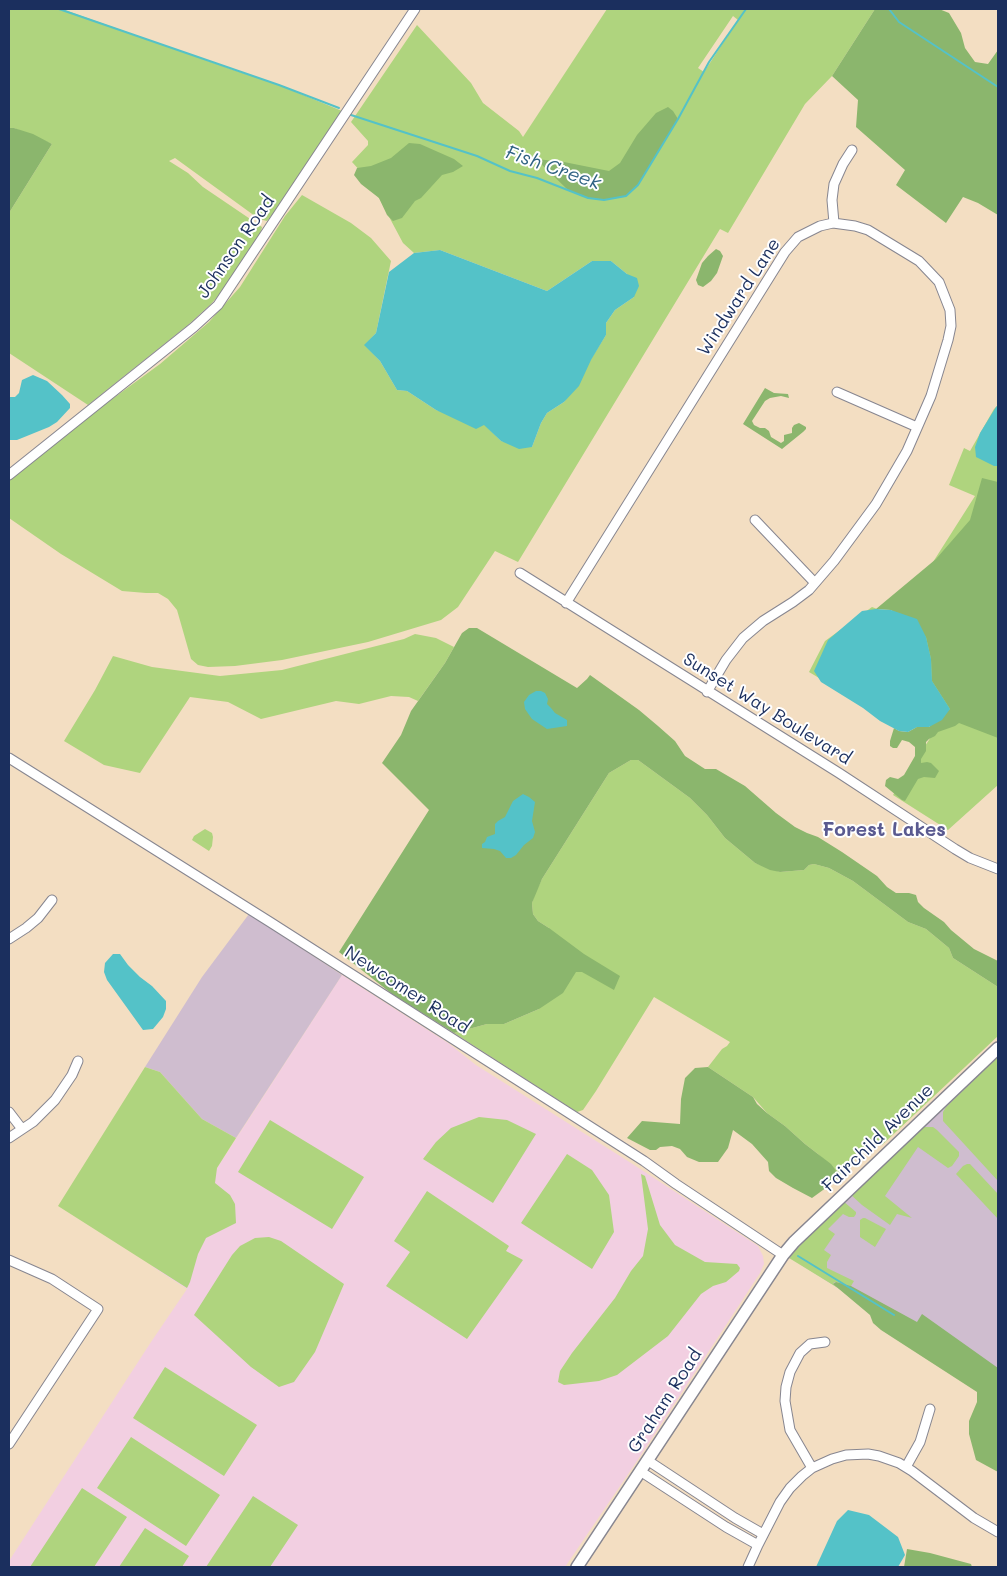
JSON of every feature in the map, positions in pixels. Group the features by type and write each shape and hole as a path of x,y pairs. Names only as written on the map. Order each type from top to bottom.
{"main road":[{"name":"Fairchild Avenue","path":"784,1254 794,1242 998,1048"},
{"name":"Graham Road","path":"577,1567 784,1254"}],"street":[{"name":"Johnson Road","path":"9,475 164,351 218,305 415,9"},
{"path":"834,223 832,200 834,184 842,164 852,150"},
{"name":"Windward Lane","path":"566,603 785,252 798,237 820,226 834,223 855,226 868,230 918,261 939,282 950,310 951,318 948,340 931,396 907,451 876,504 844,550 815,583 793,602 762,621 743,638 726,660 707,692"},
{"path":"837,392 917,427"},
{"path":"755,520 815,583"},
{"name":"Sunset Way Boulevard","path":"520,573 826,765 970,858 998,868"},
{"name":"Newcomer Road","path":"9,758 644,1161 784,1254"},
{"path":"9,939 38,918 52,900"},
{"path":"9,1138 44,1112 55,1100 72,1075 78,1061"},
{"path":"9,1112 22,1129"},
{"path":"9,1260 52,1279 98,1309 9,1444"},
{"path":"812,1468 790,1430 785,1401 786,1387 790,1372 800,1353 810,1344 824,1342"},
{"path":"906,1467 920,1442 930,1409"},
{"path":"748,1567 786,1494 796,1481 812,1468 840,1457 861,1454 884,1458 906,1467 974,1518 998,1532"},
{"path":"647,1460 721,1509 764,1534"},
{"path":"640,1471 715,1520 758,1545"},
{"path":"679,1495 686,1486"},
{"path":"715,1520 721,1509"}],"shaded area":[{"path":"249,914 342,975 236,1138 202,1119 160,1072 145,1067 202,977"},
{"path":"342,975 448,1043 476,1065 758,1246 763,1256 764,1264 760,1273 565,1567 9,1567 9,1561 187,1289 153,1267"},
{"path":"998,1053 998,1389 787,1256"}],"green space":[{"path":"9,9 62,9 279,85 342,111 267,221 259,219 175,158 169,161 188,173 203,187 262,227 260,236 226,287 211,304 188,325 88,405 9,353 9,213 52,144 14,128 9,128"},
{"path":"607,9 875,9 832,76 805,104 728,233 720,229 518,562 495,551 458,607 441,620 368,642 282,660 235,666 208,667 198,665 191,659 177,610 168,599 158,593 122,591 61,554 9,518 9,479 59,438 160,364 209,322 240,287 285,216 302,195 351,223 371,238 391,261 376,333 365,345 380,361 397,390 407,391 436,410 484,424 501,441 532,447 547,413 564,402 606,335 606,323 615,310 634,297 627,274 611,261 592,261 547,291 440,250 414,253 403,243 379,198 352,162 368,145 368,141 351,122 417,25 471,83 483,103 519,131 523,137","holes":["733,16 738,20 704,72 698,68"]},
{"path":"875,9 939,9 949,13 961,33 965,48 975,62 988,64 998,50 998,215 978,203 963,197 946,223 896,185 905,170 856,127 858,100 832,76"},
{"path":"668,107 678,119 638,185 626,196 604,200 588,198 569,191 536,159 564,162 609,171 620,163 637,135 656,113"},
{"path":"9,128 33,134 52,144 9,213"},
{"path":"409,143 420,144 454,159 463,166 453,172 442,175 421,198 415,201 402,218 393,221 387,215 379,198 361,184 354,175 357,168 371,166 391,158"},
{"path":"716,249 723,256 717,273 703,287 698,285 696,280 702,263"},
{"path":"765,388 774,393 788,394 789,398 781,396 765,401 752,421 754,425 765,428 769,431 771,437 781,443 784,441 784,435 792,433 794,425 799,423 806,427 803,432 782,449 743,424"},
{"path":"998,405 998,785 948,830 893,795 940,723 906,730 809,672 825,641 872,607 898,617 975,496 949,485 964,448 970,451"},
{"path":"982,478 998,482 998,738 959,723 938,732 926,742 926,751 921,759 921,763 931,763 939,771 935,778 924,777 918,779 905,801 885,786 886,780 890,777 898,779 904,775 915,756 915,747 909,742 902,740 897,748 890,746 894,728 899,731 908,732 917,727 929,727 950,709 932,681 931,659 926,637 891,610 876,609 936,559 970,520"},
{"path":"469,628 477,628 577,688 590,675 658,726 675,741 685,756 705,769 716,769 745,786 795,827 818,837 842,852 877,876 887,887 896,893 916,895 918,902 924,908 944,922 974,949 998,961 998,987 953,958 949,948 926,929 908,922 853,881 829,868 814,864 809,865 804,870 780,872 770,870 755,863 725,838 707,815 690,798 638,760 631,760 609,773 542,879 532,903 533,914 538,921 584,954 620,976 614,990 582,972 576,972 563,993 539,1009 504,1024 487,1024 454,1033 392,994 339,952 429,810 382,763 401,735 411,711 445,663 462,633"},
{"path":"415,634 436,638 454,647 418,701 409,697 391,696 359,704 336,701 261,719 228,702 190,697 140,773 104,765 64,741 113,656 152,667 220,676 282,670 404,639"},
{"path":"631,760 638,760 690,798 707,815 725,838 755,863 780,872 804,870 809,865 814,864 829,868 853,881 908,922 926,929 949,948 953,958 998,987 998,1036 882,1145 874,1140 834,1182 837,1172 818,1154 767,1113 753,1097 708,1067 730,1042 654,997 596,1091 583,1110 577,1112 454,1033 487,1024 504,1024 539,1009 549,928 538,921 533,914 532,903 535,893 609,773"},
{"path":"205,829 212,833 213,837 212,846 209,851 192,840 194,836"},
{"path":"998,1057 998,1181 943,1121 943,1112"},
{"path":"145,1067 160,1072 202,1119 236,1138 217,1168 215,1183 230,1195 235,1204 236,1223 206,1238 198,1254 187,1288 58,1206"},
{"path":"708,1067 753,1097 757,1104 767,1113 831,1164 837,1172 834,1182 812,1198 776,1178 769,1171 768,1162 752,1144 733,1130 728,1148 718,1162 699,1162 687,1157 680,1149 672,1146 650,1150 627,1138 642,1121 680,1124 681,1099 685,1078 695,1068"},
{"path":"479,1117 507,1120 536,1134 493,1203 423,1159 436,1142 451,1128"},
{"path":"270,1120 364,1177 332,1229 238,1172"},
{"path":"924,1127 933,1127 937,1130 959,1152 959,1156 952,1166 948,1168 918,1147 885,1196 912,1218 897,1214 890,1225 850,1194"},
{"path":"567,1154 592,1170 609,1195 614,1232 592,1269 521,1223"},
{"path":"967,1164 970,1164 998,1194 998,1219 956,1174"},
{"path":"641,1174 645,1176 660,1225 675,1245 705,1262 737,1264 740,1268 739,1271 726,1282 713,1286 701,1294 668,1336 617,1375 599,1381 564,1385 558,1382 560,1371 615,1298 631,1271 643,1256 648,1229"},
{"path":"427,1191 509,1246 506,1251 523,1260 467,1339 386,1286 410,1252 394,1241"},
{"path":"843,1201 856,1214 854,1217 849,1217 843,1214 828,1229 835,1234 824,1250 831,1255 827,1262 827,1268 854,1281 851,1286 833,1283 838,1288 789,1258"},
{"path":"863,1218 886,1229 875,1247 860,1237 860,1220"},
{"path":"269,1237 281,1241 344,1284 315,1352 294,1382 279,1387 251,1367 194,1315 232,1255 240,1246 255,1238"},
{"path":"836,1282 851,1286 917,1322 922,1314 998,1368 998,1472 976,1460 969,1434 969,1421 977,1402 977,1392 881,1330 873,1323 870,1315 833,1284"},
{"path":"165,1367 257,1425 224,1476 133,1418"},
{"path":"131,1437 220,1495 186,1546 97,1488"},
{"path":"82,1488 127,1517 94,1567 30,1567"},
{"path":"253,1496 298,1525 270,1567 206,1567"},
{"path":"145,1528 189,1556 182,1567 119,1567"},
{"path":"907,1549 971,1564 972,1567 904,1567"}],"water":[{"path":"440,250 547,291 592,261 611,261 627,274 637,278 639,286 634,297 615,310 606,323 606,335 591,360 579,386 564,402 547,413 532,447 519,449 501,441 484,425 476,429 436,410 407,391 397,390 380,361 364,345 376,333 389,272 414,253"},
{"path":"33,375 47,381 70,404 70,408 57,422 49,427 17,440 9,440 9,397 15,397 19,393 22,380"},
{"path":"998,405 998,466 994,466 976,457 975,447 980,433"},
{"path":"876,609 891,610 917,619 926,637 931,659 932,681 950,709 942,720 929,727 917,727 908,732 899,731 880,721 821,682 814,671 828,640 862,611"},
{"path":"536,691 545,693 548,699 547,704 555,713 567,720 567,726 547,729 532,719 525,709 524,702 529,695"},
{"path":"523,794 535,802 532,821 535,832 533,838 511,858 506,858 500,851 482,848 482,844 487,837 495,834 495,824 505,817 513,801"},
{"path":"113,954 120,954 128,965 166,1001 163,1017 153,1029 143,1030 107,980 104,972 105,963"},
{"path":"848,1510 869,1515 898,1537 905,1555 898,1567 816,1567 837,1521"}],"waterway":[{"name":"Fish Creek","path":"59,9 279,85 339,108"},
{"name":"Fish Creek","path":"348,114 477,156 510,171 537,178 588,198 604,200 626,196 638,185 678,119 709,62 746,9"},
{"path":"889,9 899,22 998,87"},
{"path":"798,1256 894,1315"}],"district":[{"name":"Forest Lakes","path":"884,830"}]}
